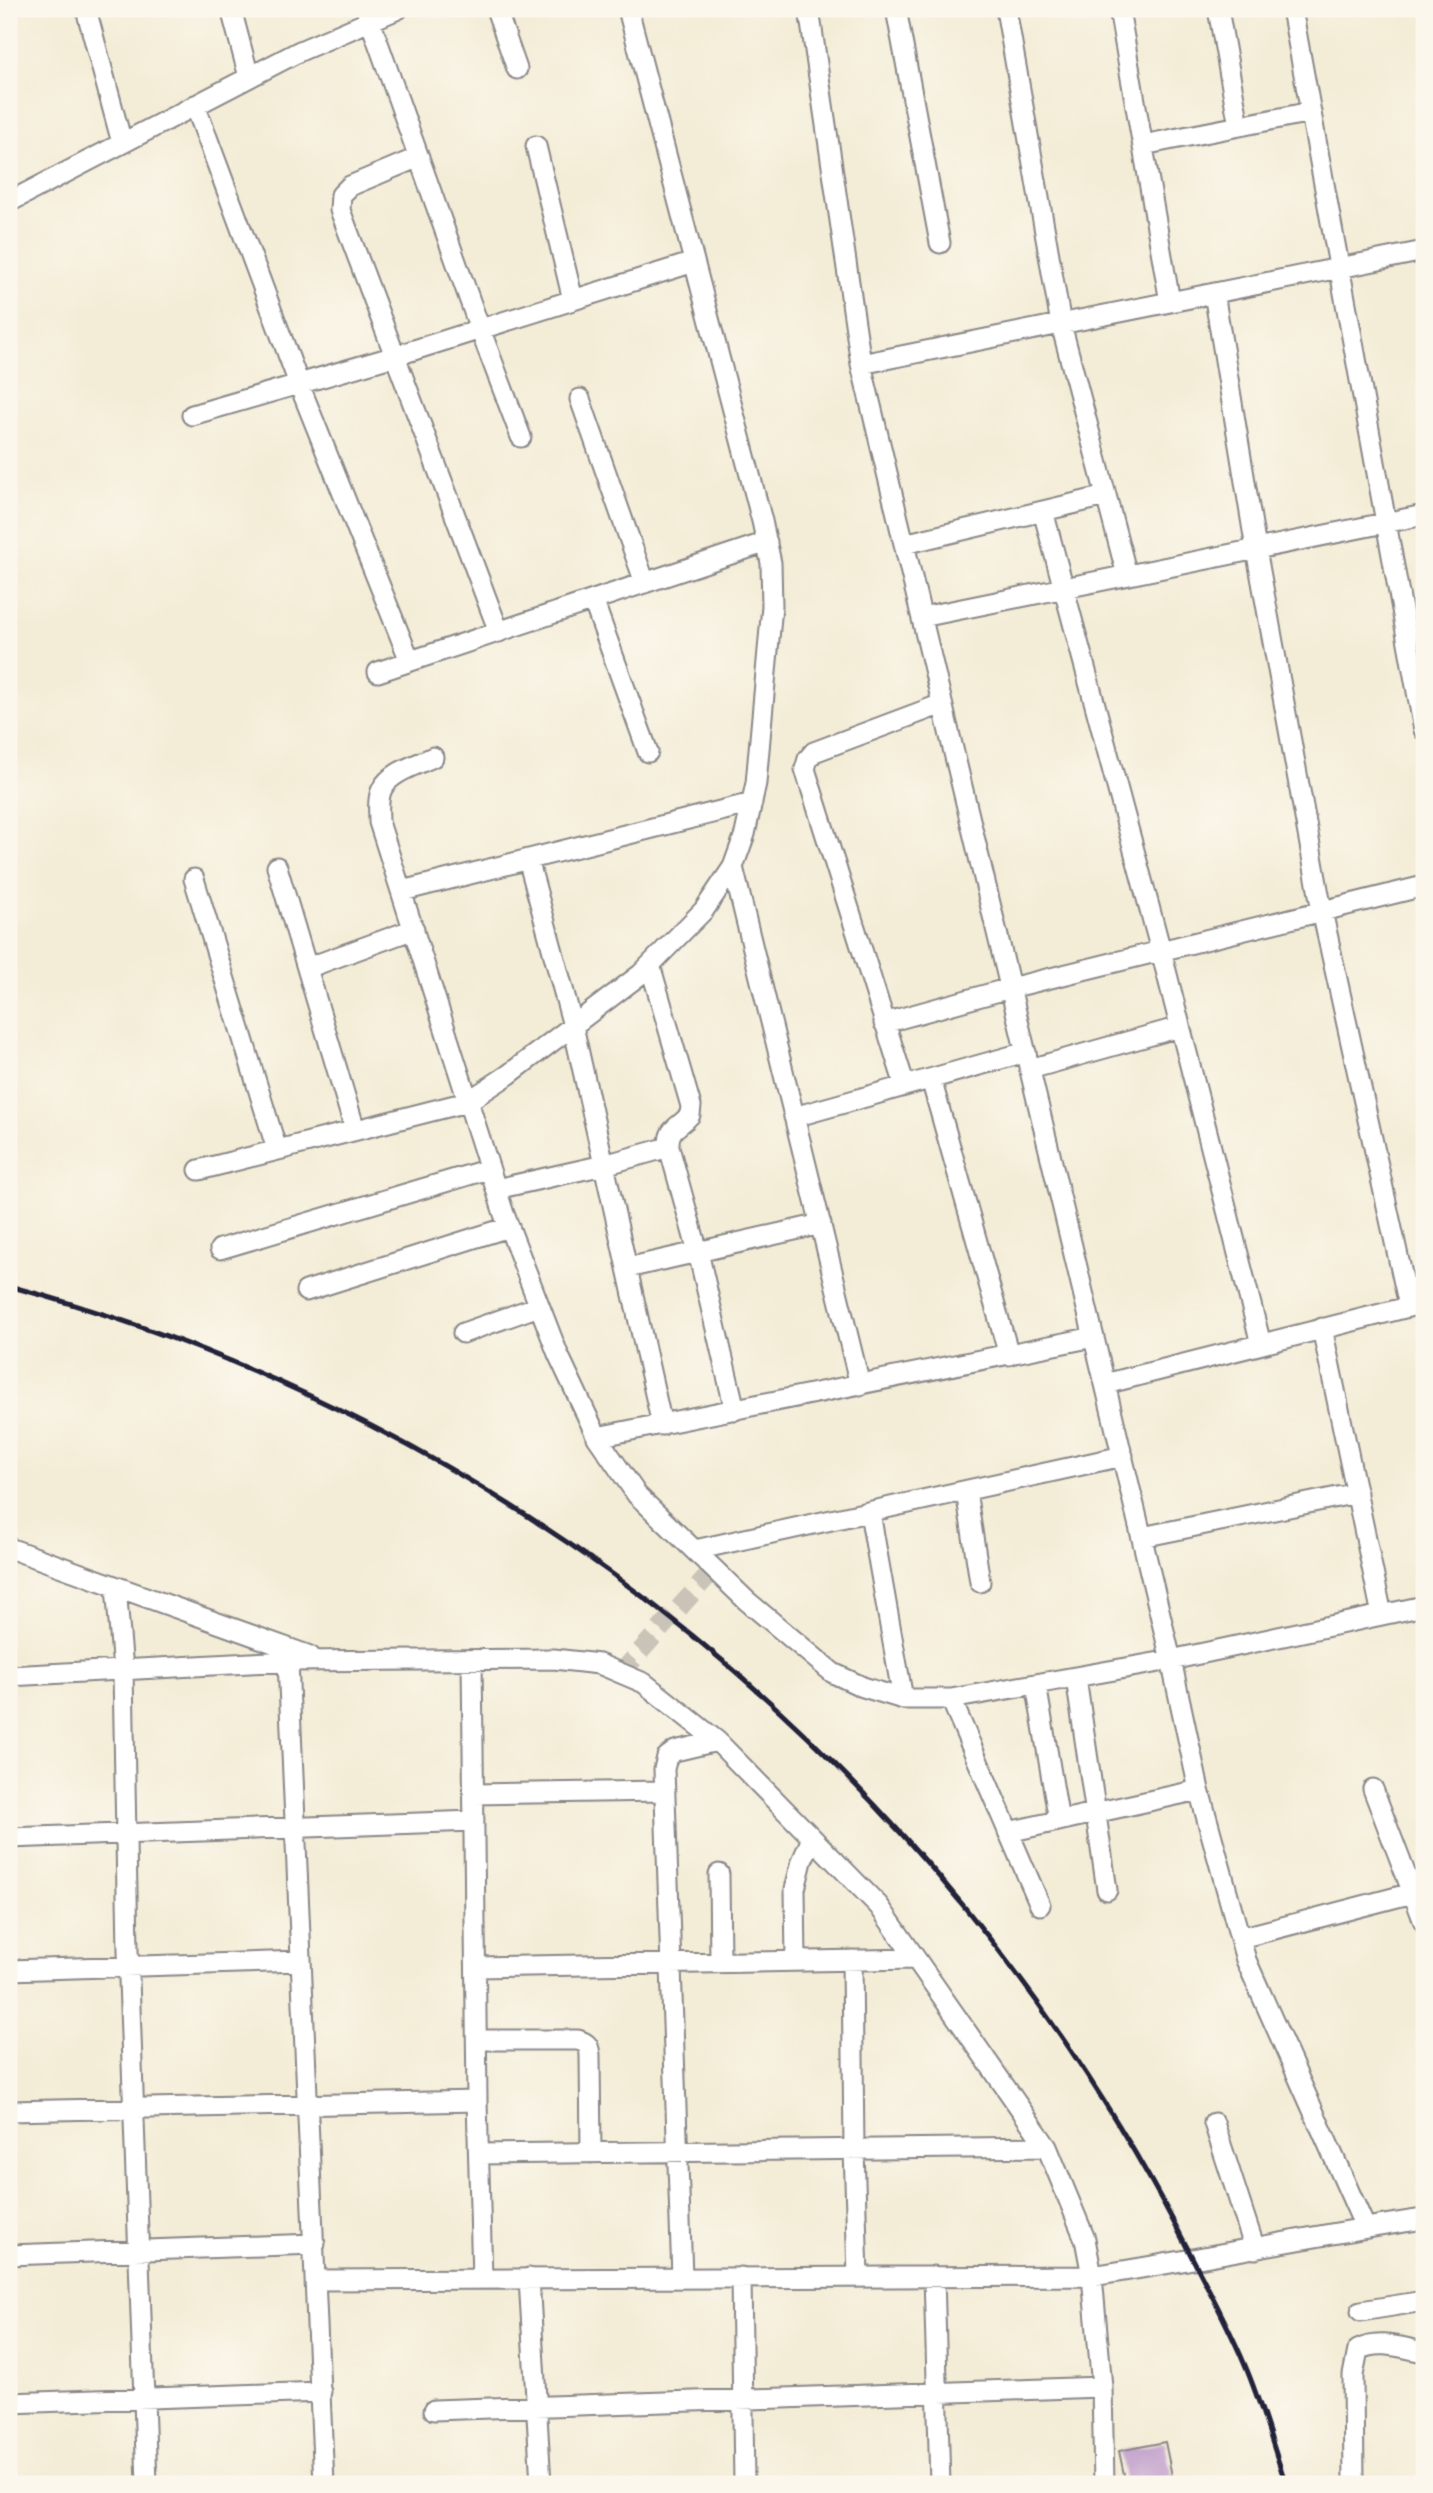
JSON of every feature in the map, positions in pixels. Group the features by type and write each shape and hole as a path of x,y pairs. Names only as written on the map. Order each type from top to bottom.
{"street":[{"path":"86,9 122,143"},
{"path":"230,9 249,77"},
{"path":"9,202 368,15 398,9"},
{"path":"496,9 516,69"},
{"path":"199,1170 467,1102 508,1075 650,965 704,910 733,867 745,834 756,783 772,606 771,564 628,9"},
{"path":"807,9 861,364 1123,1456 1199,1790 1246,1960 1365,2227"},
{"path":"896,9 940,243"},
{"path":"1006,9 1061,324 1127,575"},
{"path":"1119,9 1170,302"},
{"path":"1218,9 1239,126"},
{"path":"1292,9 1424,730"},
{"path":"368,15 480,329 522,437"},
{"path":"195,105 299,384 410,661"},
{"path":"1143,145 1311,112"},
{"path":"536,146 573,300"},
{"path":"419,158 350,186 341,195 340,210 499,632"},
{"path":"861,364 1424,251"},
{"path":"192,415 395,356 694,262"},
{"path":"1105,1384 1417,1304 1322,911 1256,549 1214,293"},
{"path":"580,399 645,583"},
{"path":"904,544 1106,496"},
{"path":"1043,511 1161,951 1261,1344"},
{"path":"922,617 1424,515"},
{"path":"378,672 766,542"},
{"path":"593,600 648,752"},
{"path":"905,1086 806,769 808,759 814,752 942,704"},
{"path":"433,757 399,773 382,787 379,822 509,1227 558,1354 597,1437 637,1495 747,1601 833,1673 863,1687 903,1699 951,1699 1076,1678 1424,1606"},
{"path":"402,891 752,803"},
{"path":"528,859 573,1026 662,1424"},
{"path":"277,867 355,1130"},
{"path":"733,867 860,1385"},
{"path":"194,879 277,1150"},
{"path":"884,1023 1010,988 1424,886"},
{"path":"307,968 414,929"},
{"path":"650,965 691,1107 690,1115 668,1136 669,1147 698,1252 735,1410"},
{"path":"794,1117 931,1079 1028,1061 1180,1027"},
{"path":"931,1079 1009,1355"},
{"path":"496,1189 604,1165 669,1147"},
{"path":"220,1249 489,1169"},
{"path":"627,1269 821,1224"},
{"path":"306,1291 509,1227"},
{"path":"463,1333 540,1306"},
{"path":"1322,1328 1382,1615"},
{"path":"597,1437 1094,1337"},
{"path":"695,1550 1123,1456"},
{"path":"966,1491 980,1582"},
{"path":"1142,1537 1357,1493"},
{"path":"870,1513 903,1699"},
{"path":"9,1548 324,1661"},
{"path":"116,1587 123,1670 133,2109 147,2484"},
{"path":"9,1676 288,1661 554,1659 599,1664 644,1683 717,1741 879,1906 1047,2147 1085,2239 1092,2277 1102,2387 1104,2484"},
{"path":"472,1660 477,2101 482,2278"},
{"path":"288,1661 324,2484"},
{"path":"1076,1678 1107,1890"},
{"path":"1036,1684 1059,1822"},
{"path":"951,1699 1040,1905"},
{"path":"682,2277 664,1769 667,1757 675,1751 717,1741"},
{"path":"1373,1788 1418,1892 1424,1922"},
{"path":"1008,1832 1199,1790"},
{"path":"474,1794 665,1791"},
{"path":"9,1838 474,1821"},
{"path":"796,1961 795,1889 799,1868 812,1838"},
{"path":"719,1874 720,1962"},
{"path":"1240,1938 1418,1892"},
{"path":"477,1967 916,1959"},
{"path":"852,1960 853,2149 858,2276"},
{"path":"9,1970 301,1961"},
{"path":"477,2040 578,2040 586,2043 590,2055 590,2153"},
{"path":"9,2111 477,2101"},
{"path":"1214,2123 1255,2249"},
{"path":"479,2154 1047,2147"},
{"path":"317,2280 1092,2277 1365,2227 1424,2219"},
{"path":"9,2255 315,2244"},
{"path":"934,2276 940,2484"},
{"path":"741,2277 744,2484"},
{"path":"529,2278 541,2484"},
{"path":"1361,2311 1424,2301"},
{"path":"1354,2484 1353,2375 1358,2350 1368,2345 1380,2344 1424,2352"},
{"path":"434,2410 1102,2387"},
{"path":"9,2403 321,2392"}],"building":[{"path":"1165,2442 1172,2476 1126,2484 1119,2451"}],"tunnel":[{"path":"621,1673 714,1569"}],"railway":[{"path":"9,1286 195,1347 372,1426 538,1523 693,1636 836,1764 965,1907 1080,2063 1179,2232 1221,2313 1250,2378 1286,2484"}]}
